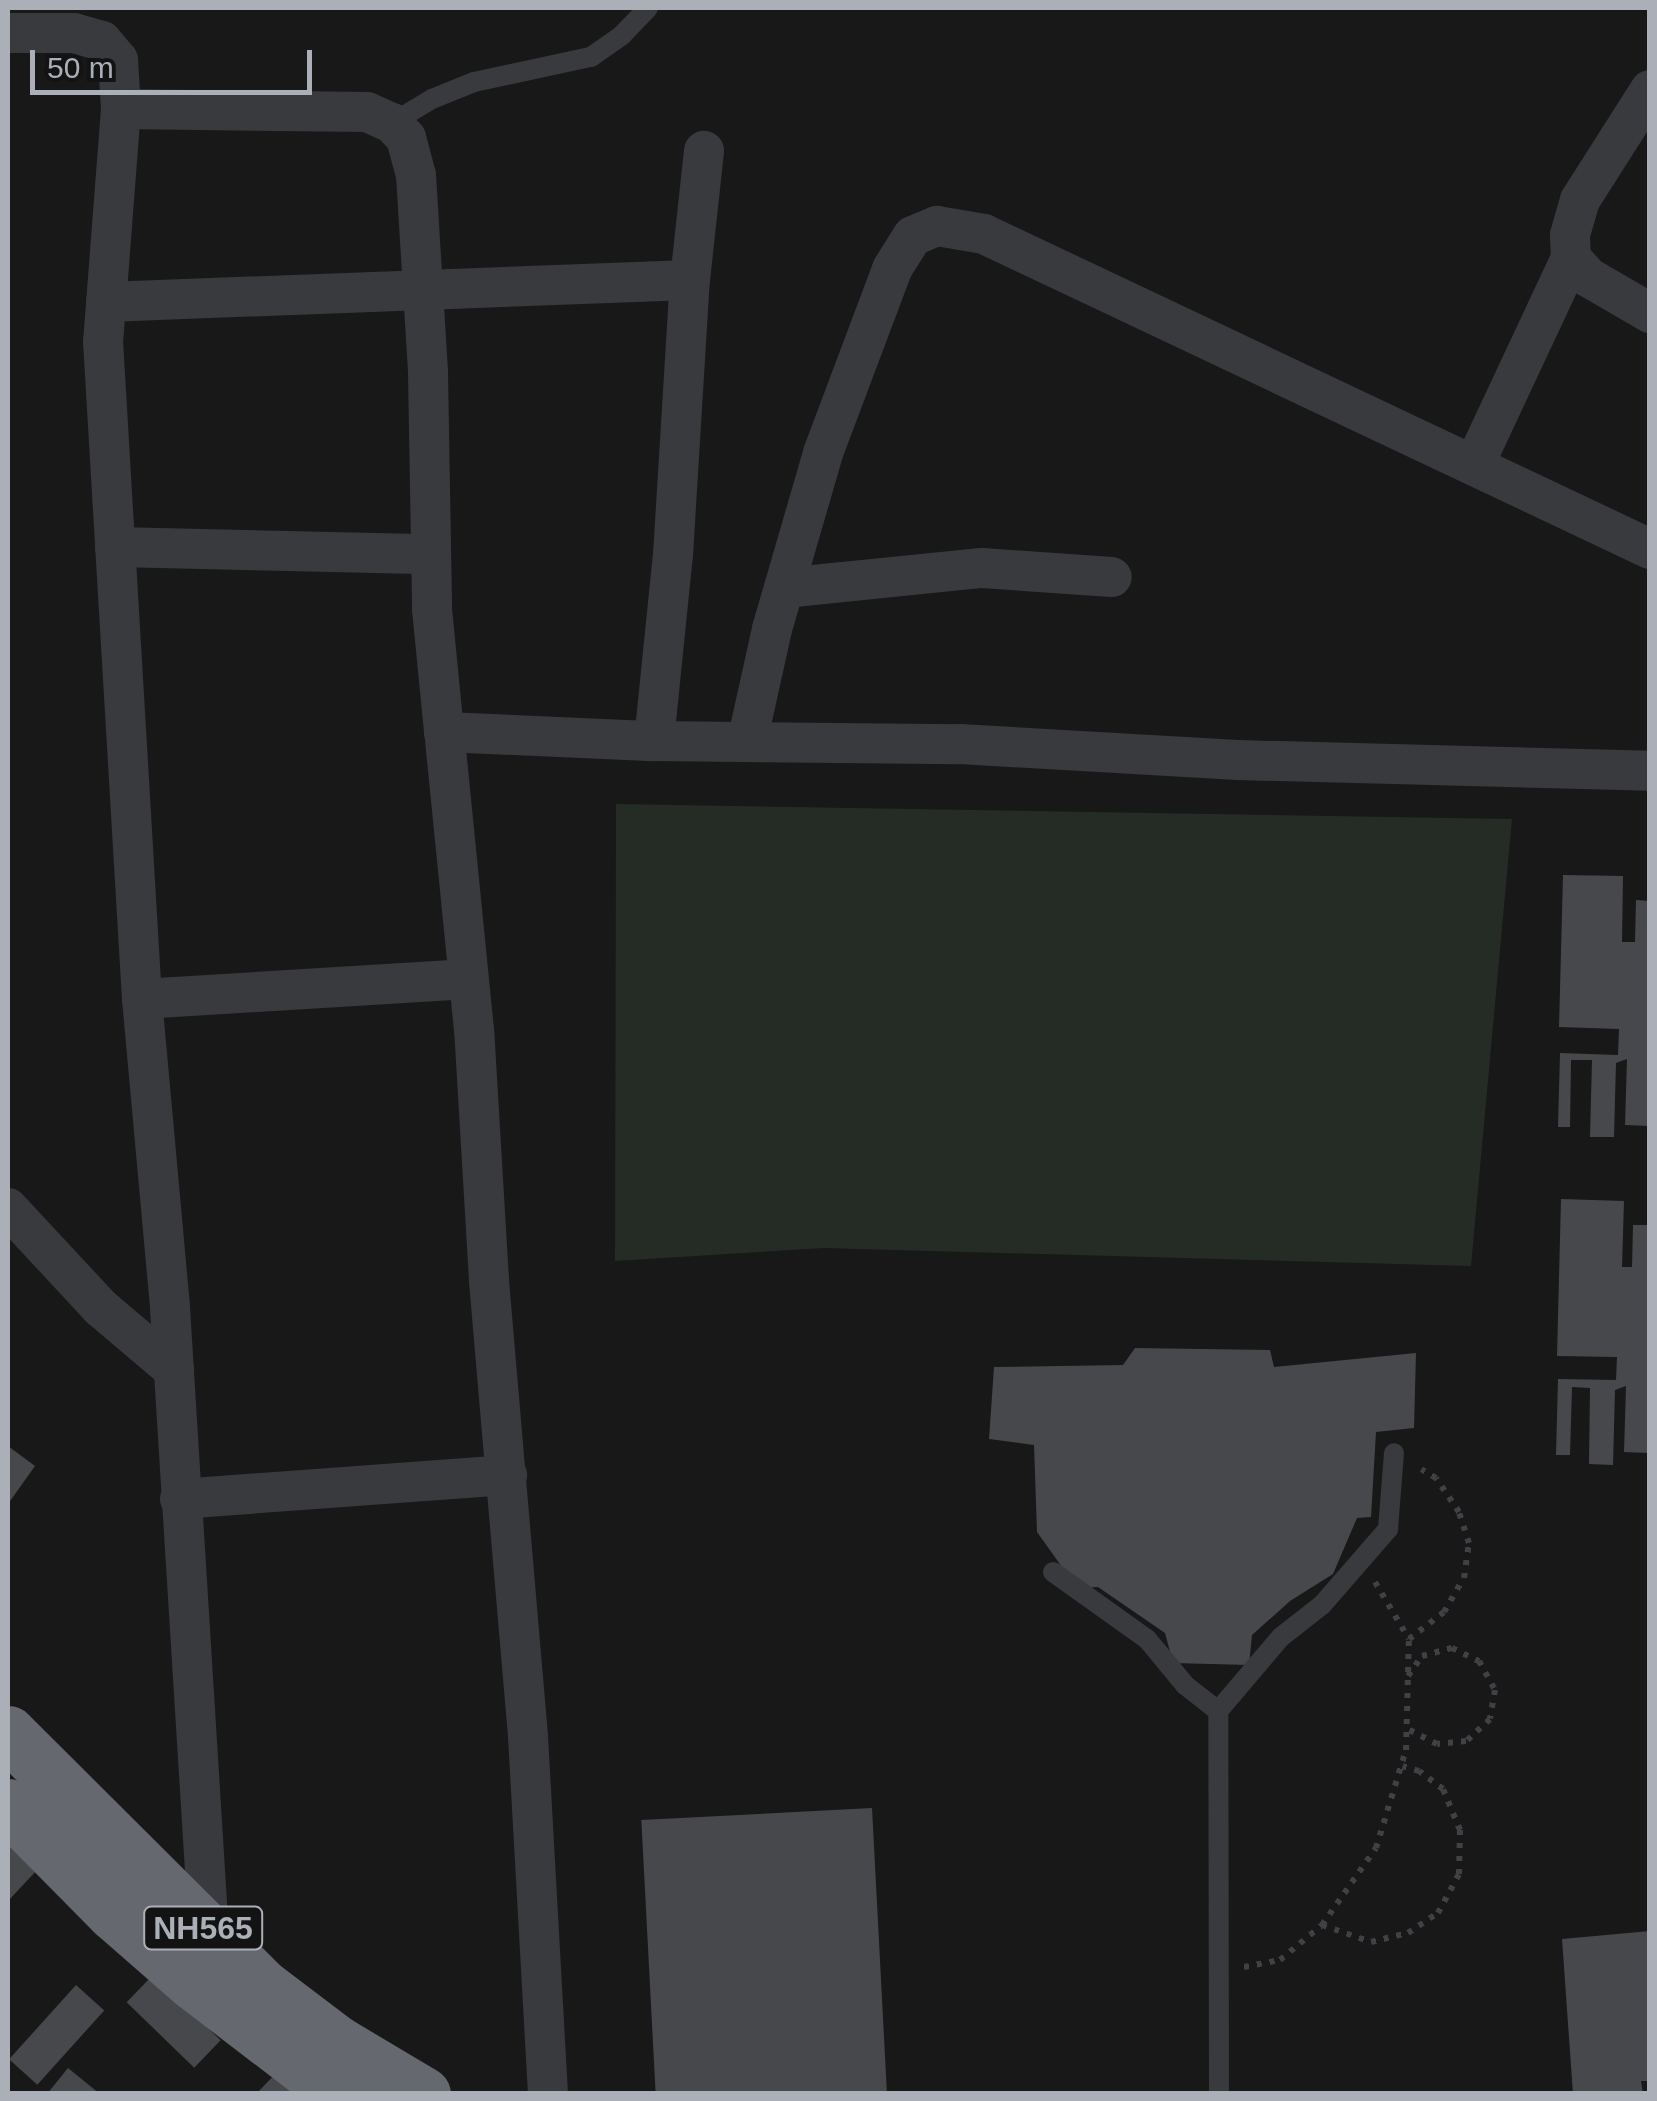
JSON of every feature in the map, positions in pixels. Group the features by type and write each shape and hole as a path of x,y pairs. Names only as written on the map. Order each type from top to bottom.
{"highway":[{"name":"NH565","path":"8,1733 263,1987 337,2043 423,2094"},
{"name":"NH565","path":"8,1806 114,1913 194,1983 313,2074 347,2094"}],"street":[{"path":"8,33 74,33 102,41 118,60 121,109 103,341 142,999 174,1370 210,1934"},
{"path":"1475,464 1571,258 1572,220 1580,200 1650,90"},
{"path":"121,109 367,112 392,123 406,138 416,175 428,373 437,692 468,978 507,1474 548,2094"},
{"path":"654,741 674,555 690,280 704,151"},
{"path":"747,742 784,588 823,453 892,269 913,236 937,226 984,234 1650,549"},
{"path":"1571,258 1607,292 1650,313"},
{"path":"106,302 690,280"},
{"path":"115,547 431,554"},
{"path":"784,588 982,568 1112,577"},
{"path":"444,732 654,741 960,744 1238,760 1650,770"},
{"path":"142,999 468,978"},
{"path":"8,1208 101,1308 174,1370"},
{"path":"180,1499 507,1474"}],"lane":[{"path":"392,123 432,99 474,82 591,57 622,36 648,8"},
{"path":"1219,2094 1218,1711 1281,1637 1322,1605 1388,1529 1394,1452"},
{"path":"1053,1572 1147,1639 1185,1685 1218,1711"}],"path":[{"path":"1409,1640 1444,1612 1464,1578 1469,1543 1459,1512 1436,1478"},
{"path":"1219,1971 1280,1960 1322,1925 1376,1848 1402,1766 1408,1729 1409,1640 1380,1587"},
{"path":"1407,1677 1422,1656 1452,1648 1480,1661 1494,1690 1490,1720 1466,1741 1437,1744 1408,1729"},
{"path":"1322,1925 1370,1942 1408,1933 1438,1913 1459,1874 1460,1830 1443,1789 1420,1771 1402,1766"}],"shaded area":[{"path":"616,804 1512,819 1471,1266 824,1248 615,1261"}],"building":[{"path":"1563,875 1623,876 1622,942 1635,942 1636,900 1650,901 1650,1126 1625,1125 1627,1059 1616,1063 1614,1137 1590,1137 1592,1060 1571,1060 1570,1127 1558,1127 1560,1053 1618,1055 1619,1029 1559,1027"},
{"path":"1561,1199 1624,1201 1622,1267 1632,1267 1633,1225 1650,1225 1650,1453 1624,1452 1626,1386 1615,1390 1613,1465 1589,1464 1590,1388 1572,1387 1570,1455 1556,1455 1558,1379 1616,1380 1617,1357 1557,1356"},
{"path":"1135,1348 1270,1350 1274,1367 1416,1353 1414,1428 1376,1432 1371,1517 1357,1518 1333,1574 1290,1601 1252,1635 1249,1665 1173,1663 1165,1633 1098,1587 1077,1588 1037,1532 1034,1445 989,1439 994,1367 1123,1365"},
{"path":"8,1446 35,1466 8,1504"},
{"path":"872,1808 887,2094 656,2094 641,1820"},
{"path":"8,1840 38,1869 8,1901"},
{"path":"1650,1931 1650,2081 1641,2081 1643,2094 1573,2094 1562,1939"},
{"path":"153,1975 221,2040 194,2068 127,2002"},
{"path":"76,1985 104,2010 37,2085 9,2059"},
{"path":"68,2068 100,2094 47,2094"},
{"path":"280,2069 305,2094 256,2094"}]}
